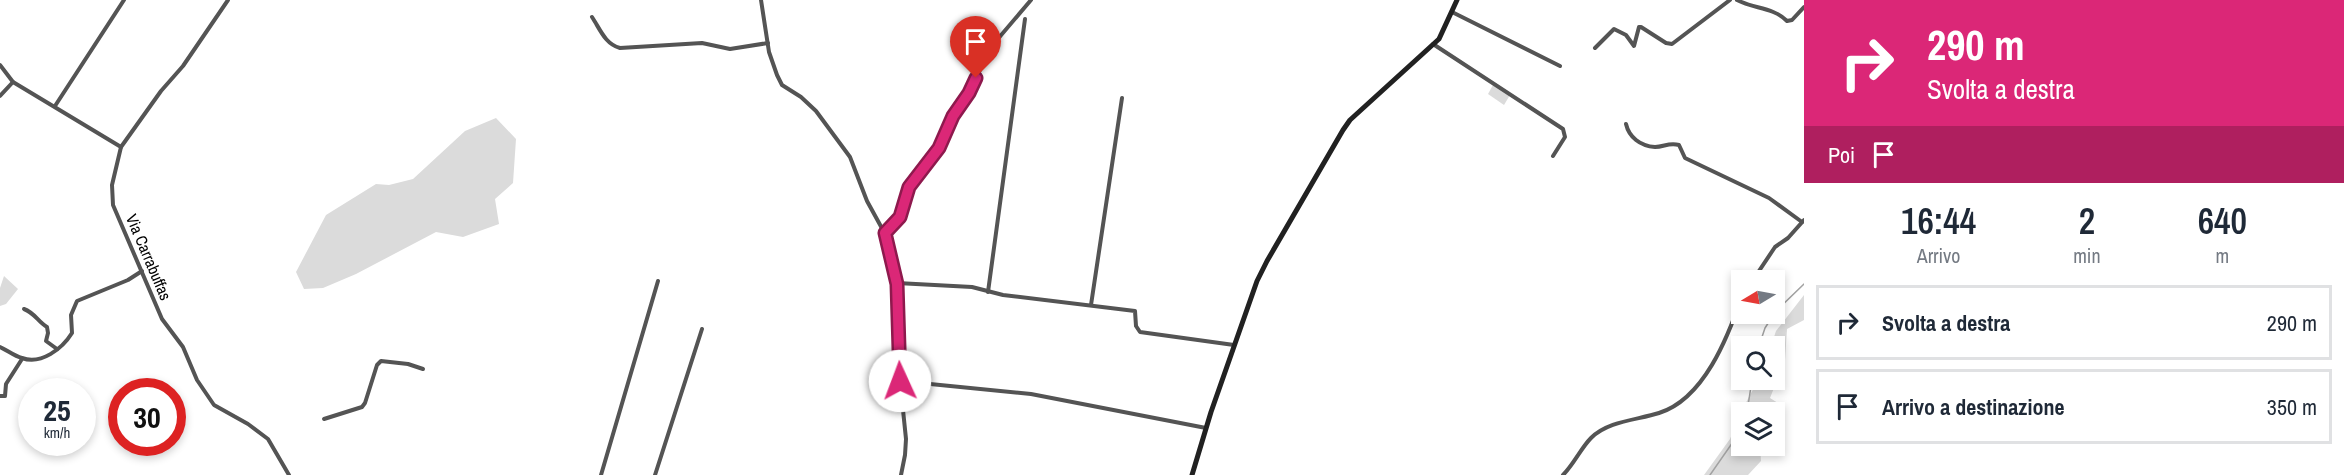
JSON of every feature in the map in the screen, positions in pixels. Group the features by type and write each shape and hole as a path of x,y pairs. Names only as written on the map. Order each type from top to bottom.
{"main road":[{"path":"1192,475 1257,281 1267,261 1342,130 1350,120 1439,39 1457,0"}],"street":[{"path":"55,106 124,0"},
{"path":"0,65 13,82 121,147 161,91 183,66 228,0"},
{"path":"761,0 768,43 782,85 801,97 816,111 850,157 867,201 885,233 897,284 900,381 906,439 901,475"},
{"path":"885,233 900,217 909,187 939,148 953,116 969,93 991,47 1030,0"},
{"path":"1595,48 1614,29 1626,35 1634,46 1639,27 1666,43 1672,44 1730,0"},
{"path":"1737,0 1748,7 1777,12 1787,21 1792,20 1804,7"},
{"path":"1452,12 1560,66"},
{"path":"592,17 607,40 620,48 702,43 730,48 768,43"},
{"path":"988,292 1025,19"},
{"path":"1433,44 1563,129 1565,136 1553,156"},
{"path":"0,96 13,82"},
{"path":"1091,305 1122,98"},
{"path":"1626,124 1630,135 1637,141 1657,147 1671,143 1679,145 1685,158 1769,198 1803,221 1788,238 1775,247 1760,270"},
{"name":"Via Carrabuffas","path":"121,147 112,185 113,205 162,319 183,347 197,380 214,405 248,424 268,439 289,475"},
{"path":"0,347 22,359 42,359 57,349 72,333 71,315 77,300 128,280 142,271"},
{"path":"128,280 144,278"},
{"path":"601,475 658,281"},
{"path":"897,284 972,287 988,292 1135,311 1136,326 1140,332 1235,345"},
{"path":"24,309 37,316 47,327 46,340 57,349"},
{"path":"1563,475 1591,438 1604,430 1681,404 1701,380 1717,355 1732,324"},
{"path":"655,475 702,329"},
{"path":"0,396 5,396 6,384 22,359"},
{"path":"324,420 362,407 376,365 381,361 408,364 423,369"},
{"path":"900,381 1031,394 1206,428"}],"shaded area":[{"path":"1493,85 1510,95 1504,105 1488,94"},
{"path":"496,118 516,139 513,183 495,199 499,224 463,237 436,232 356,274 323,288 304,289 296,272 326,215 376,184 389,185 413,179 465,131"},
{"path":"4,276 18,289 6,304 0,306 0,288"},
{"path":"1804,295 1804,320 1787,329 1785,360 1785,336 1774,336 1781,324 1785,324 1785,319"},
{"path":"1753,390 1773,390 1770,398 1776,402 1746,402"},
{"path":"1731,437 1731,456 1761,456 1761,461 1748,475 1704,475"}],"waterway":[{"path":"1785,302 1804,284"},
{"path":"1762,336 1768,324"},
{"path":"1749,402 1750,390"},
{"path":"1710,475 1731,445"}],"route":[{"path":"900,381 897,284 885,233 900,217 909,187 939,148 953,116 976,78"}]}
